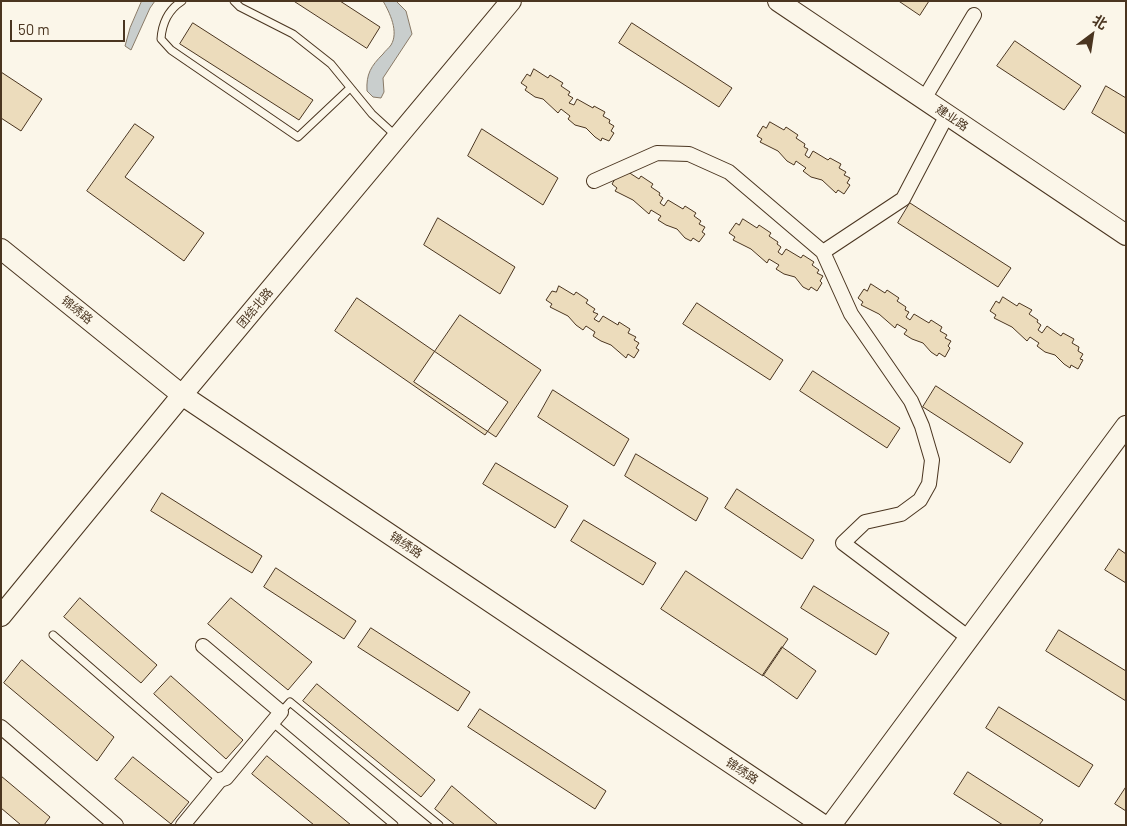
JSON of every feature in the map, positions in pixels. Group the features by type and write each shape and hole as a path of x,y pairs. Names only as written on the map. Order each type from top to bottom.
{"street":[{"name":"团结北路","path":"1,616 182,395 511,1"},
{"name":"建业路","path":"778,1 1126,235"},
{"path":"924,99 974,15"},
{"path":"823,252 903,199 947,115"},
{"path":"594,181 657,153 689,154 729,172 823,252 851,314 911,401 922,426 932,460 929,484 920,500 900,514 865,522 843,543 969,638"},
{"name":"锦绣路","path":"1,249 182,395 823,825"},
{"path":"831,825 1126,426"},
{"path":"183,825 220,780 226,778 277,717 203,646"},
{"path":"1,727 116,825"}],"lane":[{"path":"182,1 170,13 162,26 161,39 171,50 298,137 350,88"},
{"path":"234,1 293,34 331,64 372,114 397,137"},
{"path":"53,635 220,780"},
{"path":"394,825 277,717 290,702 438,825"}],"shaded area":[{"path":"142,1 155,1 131,50 125,46 130,28"},
{"path":"383,1 396,1 406,11 412,34 383,78 384,92 381,98 373,97 367,91 367,85 368,75 372,66 393,40 393,23"}],"building":[{"path":"294,1 340,1 380,27 367,48"},
{"path":"899,1 929,1 920,15"},
{"path":"193,23 313,100 299,120 180,44"},
{"path":"632,23 732,88 719,107 619,43"},
{"path":"1015,41 1081,86 1064,110 997,66"},
{"path":"534,69 548,78 550,75 563,83 561,86 570,92 568,95 573,98 569,103 574,105 577,99 605,112 603,116 610,120 609,123 614,126 611,131 614,133 609,141 602,138 601,141 586,128 575,125 568,119 570,116 561,109 558,113 543,99 535,97 525,90 527,87 521,83 527,74 530,76"},
{"path":"1,72 42,99 21,131 1,118"},
{"path":"1106,86 1126,98 1126,134 1092,113"},
{"path":"770,122 784,130 786,127 798,135 796,138 805,144 804,147 808,149 805,155 809,158 813,151 828,160 830,158 841,164 839,168 846,172 844,175 850,178 847,183 850,185 844,194 838,190 836,193 822,180 811,177 803,171 806,168 796,161 794,165 787,161 778,151 760,142 762,139 757,136 763,126 766,128"},
{"path":"135,124 154,137 125,177 204,233 184,261 87,191"},
{"path":"482,129 558,178 543,205 468,156"},
{"path":"625,170 639,179 641,176 653,184 651,187 660,193 659,195 663,198 660,203 664,206 668,200 683,209 685,206 696,213 694,216 701,221 699,224 705,227 702,232 705,234 699,242 693,238 691,241 685,238 677,229 658,220 661,216 651,210 649,214 633,200 615,191 617,188 612,184 618,174"},
{"path":"910,203 1011,268 998,287 898,223"},
{"path":"438,218 515,267 500,294 424,245"},
{"path":"743,219 757,228 759,225 771,233 769,236 778,242 777,244 781,247 778,252 782,255 786,249 801,258 803,255 814,262 812,265 819,270 817,273 823,276 820,281 822,283 817,291 811,287 809,290 803,287 795,277 784,274 776,269 779,265 769,259 767,263 751,249 733,240 735,237 729,233 736,223 739,225"},
{"path":"871,284 885,293 887,290 899,298 897,301 906,307 905,310 909,312 906,317 910,320 914,314 929,323 931,320 942,327 940,331 947,335 945,338 951,341 948,346 950,348 945,357 939,353 937,356 923,343 904,334 907,330 897,324 895,328 879,314 861,305 863,302 858,298 864,289 867,291"},
{"path":"559,286 574,295 576,292 588,300 586,303 595,309 593,312 598,314 594,319 599,322 603,316 618,325 619,322 630,329 628,333 636,337 634,340 639,343 636,348 639,350 634,358 628,354 626,358 611,345 593,336 595,332 586,326 583,330 568,316 550,307 552,304 546,300 552,291 556,292"},
{"path":"1003,297 1017,306 1019,303 1032,310 1029,314 1038,320 1037,322 1041,325 1038,330 1042,333 1047,326 1061,336 1063,333 1074,339 1072,343 1079,347 1078,351 1083,354 1080,359 1083,360 1078,369 1071,365 1070,368 1055,355 1045,352 1037,346 1039,343 1030,337 1027,341 1012,327 994,318 996,315 990,311 996,301 999,303"},
{"path":"357,298 508,402 485,435 335,331"},
{"path":"697,303 783,360 770,380 683,324"},
{"path":"460,315 541,370 496,437 414,382"},
{"path":"813,371 900,428 887,448 800,391"},
{"path":"936,386 1023,443 1010,463 923,407"},
{"path":"553,390 629,439 614,466 538,417"},
{"path":"636,454 708,498 696,521 625,476"},
{"path":"496,463 568,506 555,528 483,484"},
{"path":"737,489 814,540 802,559 725,508"},
{"path":"162,493 262,556 252,573 151,511"},
{"path":"584,520 656,563 643,585 571,541"},
{"path":"1119,549 1126,554 1126,583 1105,570"},
{"path":"276,568 356,621 344,639 264,587"},
{"path":"686,571 788,639 763,676 661,609"},
{"path":"814,586 889,633 876,655 801,608"},
{"path":"80,598 157,665 141,683 64,617"},
{"path":"231,598 312,662 288,690 208,624"},
{"path":"371,628 470,692 458,711 358,647"},
{"path":"1059,630 1126,671 1126,701 1046,651"},
{"path":"782,647 816,671 797,699 763,675"},
{"path":"22,660 114,737 97,761 4,683"},
{"path":"171,676 243,740 226,759 154,694"},
{"path":"317,684 435,780 421,797 303,701"},
{"path":"999,707 1093,765 1079,787 986,728"},
{"path":"480,709 606,791 595,809 468,727"},
{"path":"267,756 351,825 314,825 252,774"},
{"path":"133,757 189,802 171,824 115,779"},
{"path":"968,772 1043,820 1039,825 1003,825 954,794"},
{"path":"1,776 50,817 44,825 21,825 1,808"},
{"path":"452,786 498,825 455,825 435,809"},
{"path":"1126,787 1126,811 1115,804"}]}
